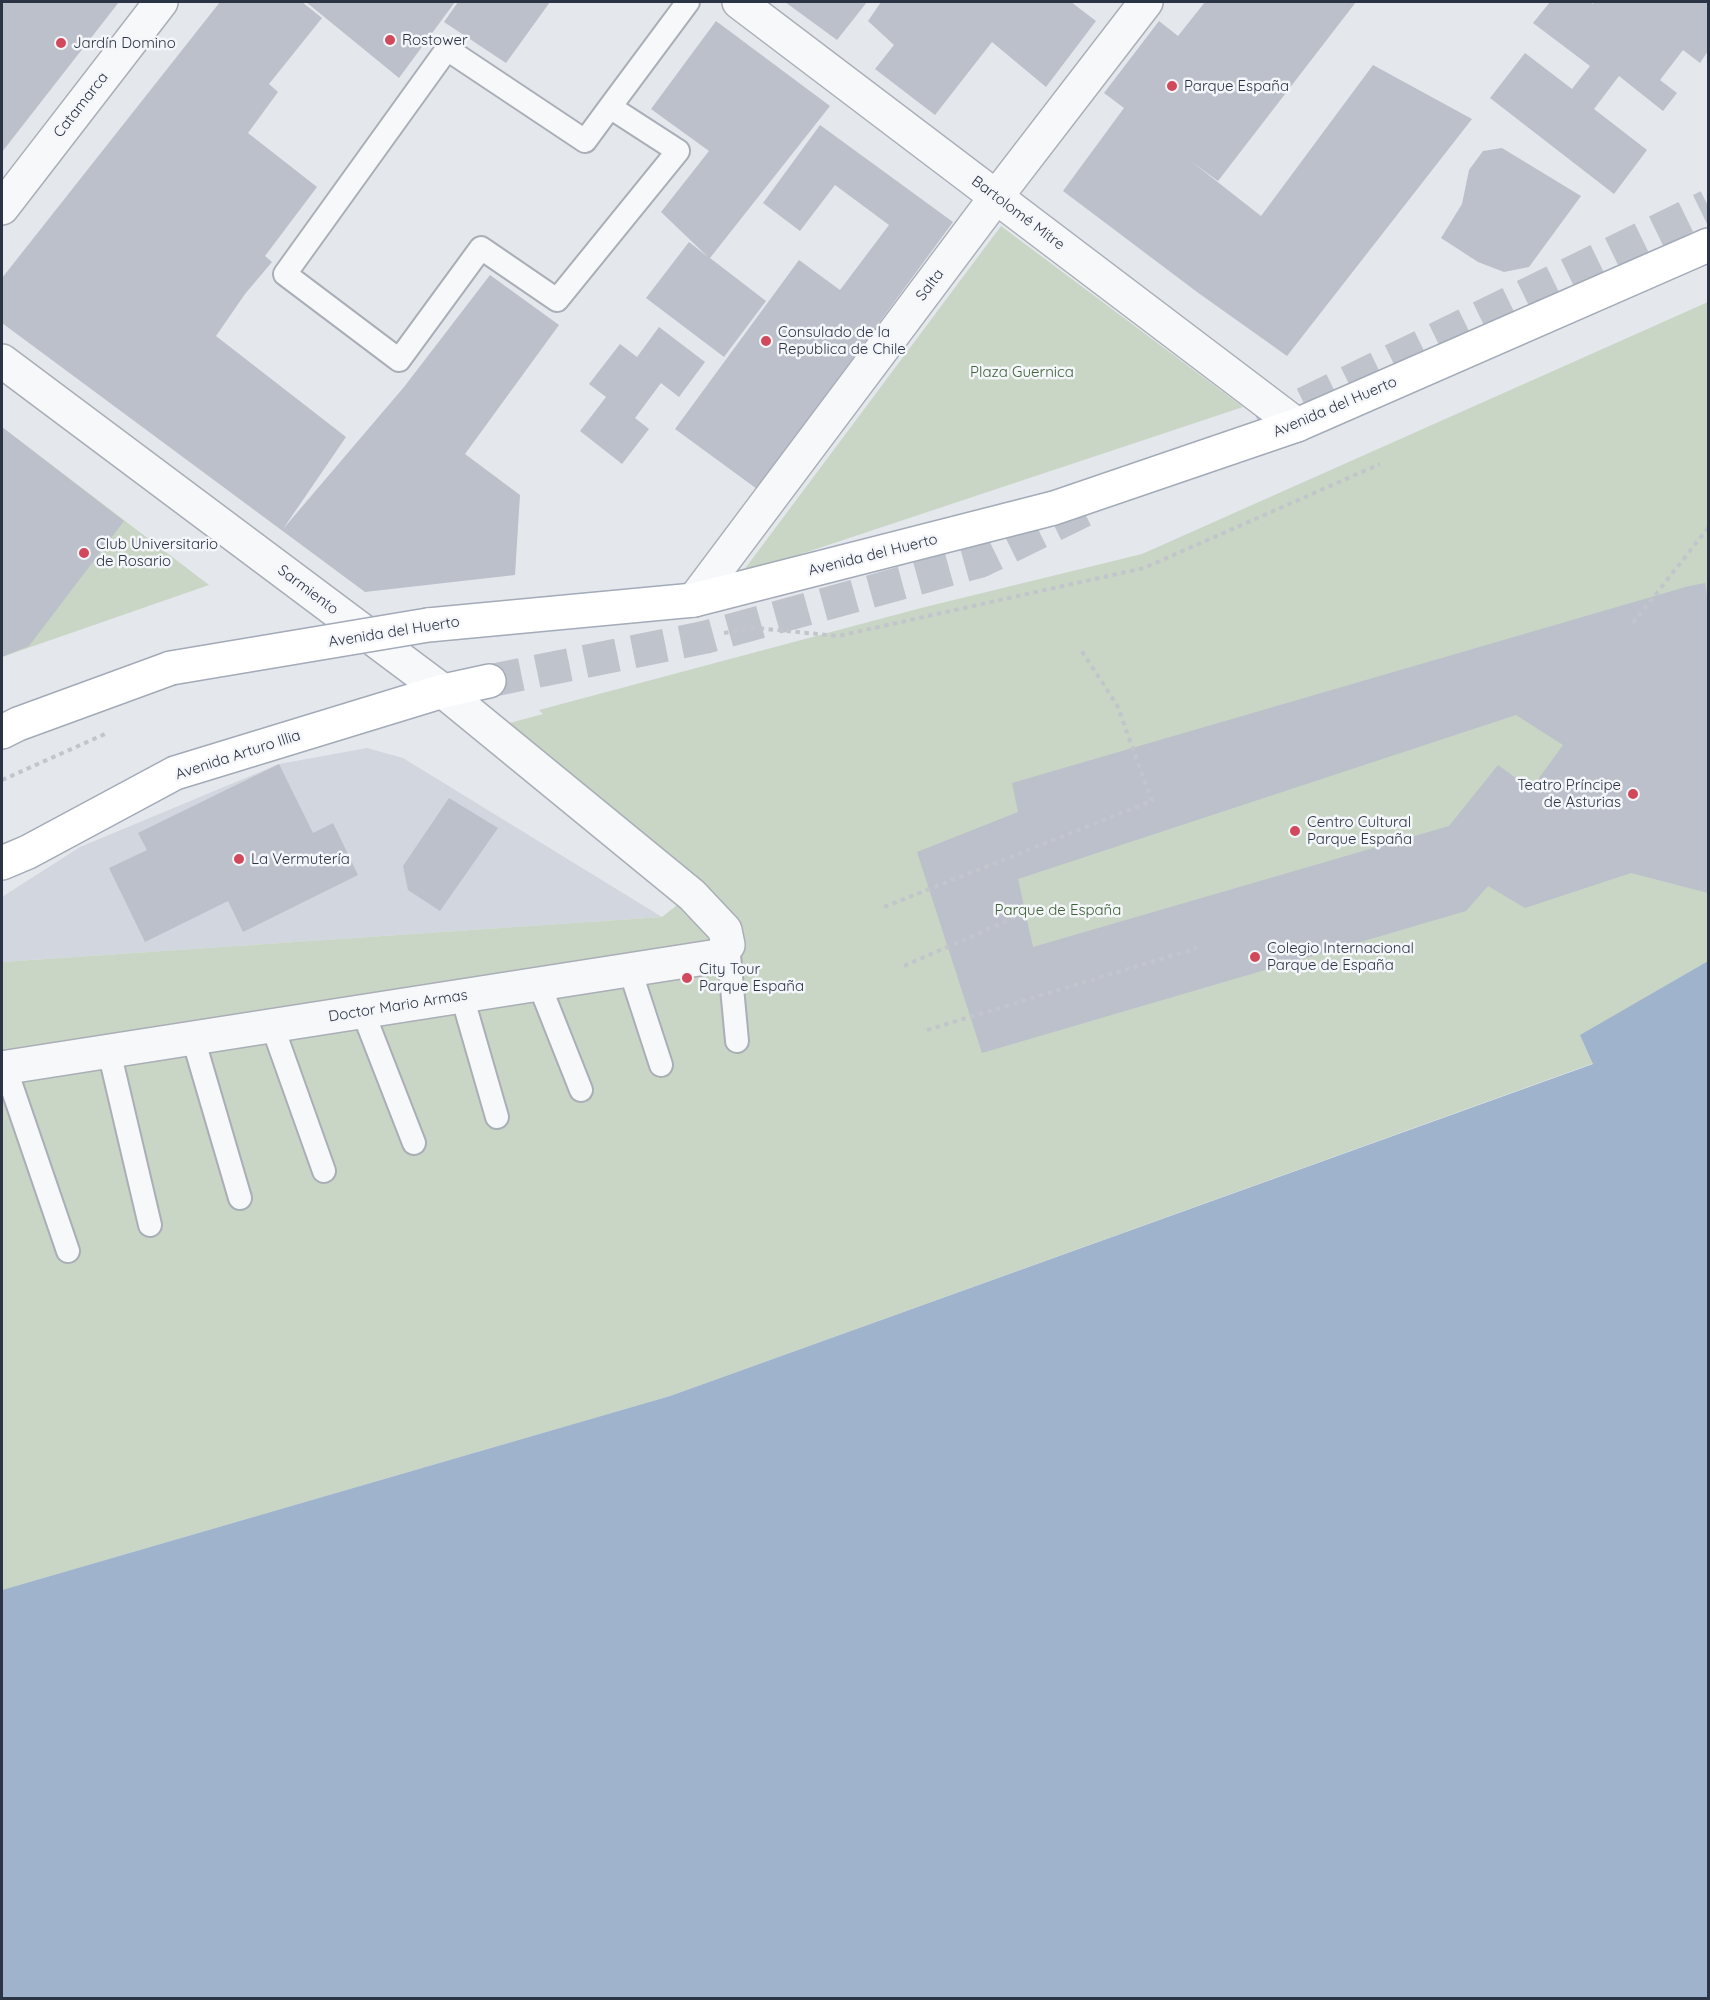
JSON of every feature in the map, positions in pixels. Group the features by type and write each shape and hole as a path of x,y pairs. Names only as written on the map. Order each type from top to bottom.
{"main road":[{"name":"Avenida del Huerto","path":"2,732 18,724 171,668 463,620 694,600 1054,508 1297,424 1708,245"},
{"name":"Avenida Arturo Illia","path":"2,863 175,773 443,691 489,681"}],"street":[{"name":"Catamarca","path":"2,208 161,2"},
{"name":"Bartolomé Mitre","path":"739,2 1297,424"},
{"name":"Salta","path":"694,600 996,196 1146,2"},
{"name":"Sarmiento","path":"2,362 443,691 692,895 725,930 728,945"},
{"name":"Doctor Mario Armas","path":"3,1067 718,956 728,945"}],"lane":[{"path":"610,107 678,151 557,300 481,248 399,360 285,274 447,49 585,141 610,107 688,2"},
{"path":"728,945 737,1041"},
{"path":"630,970 661,1065"},
{"path":"539,984 581,1090"},
{"path":"462,996 497,1117"},
{"path":"363,1012 414,1143"},
{"path":"272,1025 324,1171"},
{"path":"193,1038 240,1198"},
{"path":"109,1051 150,1225"},
{"path":"3,1067 68,1251"}],"path":[{"path":"715,634 756,628 838,636 1144,568 1380,464"},
{"path":"1633,622 1708,528"},
{"path":"884,907 1152,801 1117,705 1081,650"},
{"path":"2,780 110,731"},
{"path":"904,966 1027,912"},
{"path":"927,1030 1197,948"}],"shaded area":[{"path":"367,748 403,758 662,917 2,962 2,897 80,847 279,764"}],"green space":[{"name":"Plaza Guernica","path":"1001,226 1243,407 741,574"},
{"name":"Parque de España","path":"1708,302 1708,961 1581,1035 1594,1063 670,1396 2,1590 2,962 662,917 705,883 698,882 506,724 543,714 539,710 921,608 1142,554"},
{"name":"Club Universitario de Rosario","path":"2,427 209,585 2,657"}],"water":[{"path":"1708,961 1708,1998 2,1998 2,1590 670,1396 1593,1064 1580,1035"}],"building":[{"path":"2,2 119,2 2,152"},
{"path":"220,2 302,2 322,18 269,84 278,92 248,133 317,187 265,256 272,262 245,294 216,336 346,437 283,529 404,387 490,275 559,325 465,454 520,495 515,575 365,592 2,323 2,278"},
{"name":"Rostower","path":"306,2 455,2 399,78"},
{"path":"458,2 550,2 506,63 444,22"},
{"path":"785,2 867,2 837,40"},
{"path":"881,2 1071,2 1096,21 1046,87 992,42 935,115 875,69 894,45 868,21"},
{"path":"1205,2 1356,2 1218,181 1192,162 1261,216 1373,65 1472,119 1287,356 1197,292 1063,191 1124,108 1104,93 1159,21 1178,36"},
{"path":"1550,2 1590,2 1593,4 1594,2 1708,2 1708,51 1700,63 1683,50 1660,80 1677,93 1663,111 1619,76 1594,109 1647,150 1614,194 1490,98 1525,53 1572,89 1590,66 1533,23"},
{"path":"716,21 830,106 710,258 766,301 724,357 646,298 689,242 708,257 661,212 709,151 651,109"},
{"path":"820,125 953,222 757,489 675,429 799,260 840,290 889,225 835,185 800,231 763,203"},
{"path":"1502,148 1581,196 1529,267 1504,272 1478,262 1441,238 1462,204 1469,170 1483,151"},
{"path":"659,327 705,362 679,397 661,383 635,418 649,429 622,464 580,431 606,397 589,384 620,344 637,357"},
{"name":"Club Universitario de Rosario","path":"2,427 124,521 29,646 2,657"},
{"path":"1705,583 1708,602 1708,893 1631,873 1525,908 1488,886 1466,911 982,1053 917,852 1018,812 1012,783","holes":["1516,715 1563,745 1531,789 1498,765 1449,826 1033,947 1018,879"]},
{"name":"La Vermutería","path":"279,764 313,833 333,823 358,875 243,932 228,901 145,942 109,868 147,850 138,833"},
{"path":"449,798 498,828 440,911 408,890 403,866"}],"tunnel":[{"path":"1260,425 1708,206"},
{"path":"489,681 706,637 981,561 1095,505"}],"place":[{"name":"Rostower","path":"390,40"},
{"name":"Jardín Domino","path":"61,43"},
{"name":"Parque España","path":"1172,86"},
{"name":"Consulado de la Republica de Chile","path":"766,341"},
{"name":"Club Universitario de Rosario","path":"84,553"},
{"name":"Teatro Príncipe de Asturias","path":"1633,794"},
{"name":"Centro Cultural Parque España","path":"1295,831"},
{"name":"La Vermutería","path":"239,859"},
{"name":"Colegio Internacional Parque de España","path":"1255,957"},
{"name":"City Tour Parque España","path":"687,978"}]}
